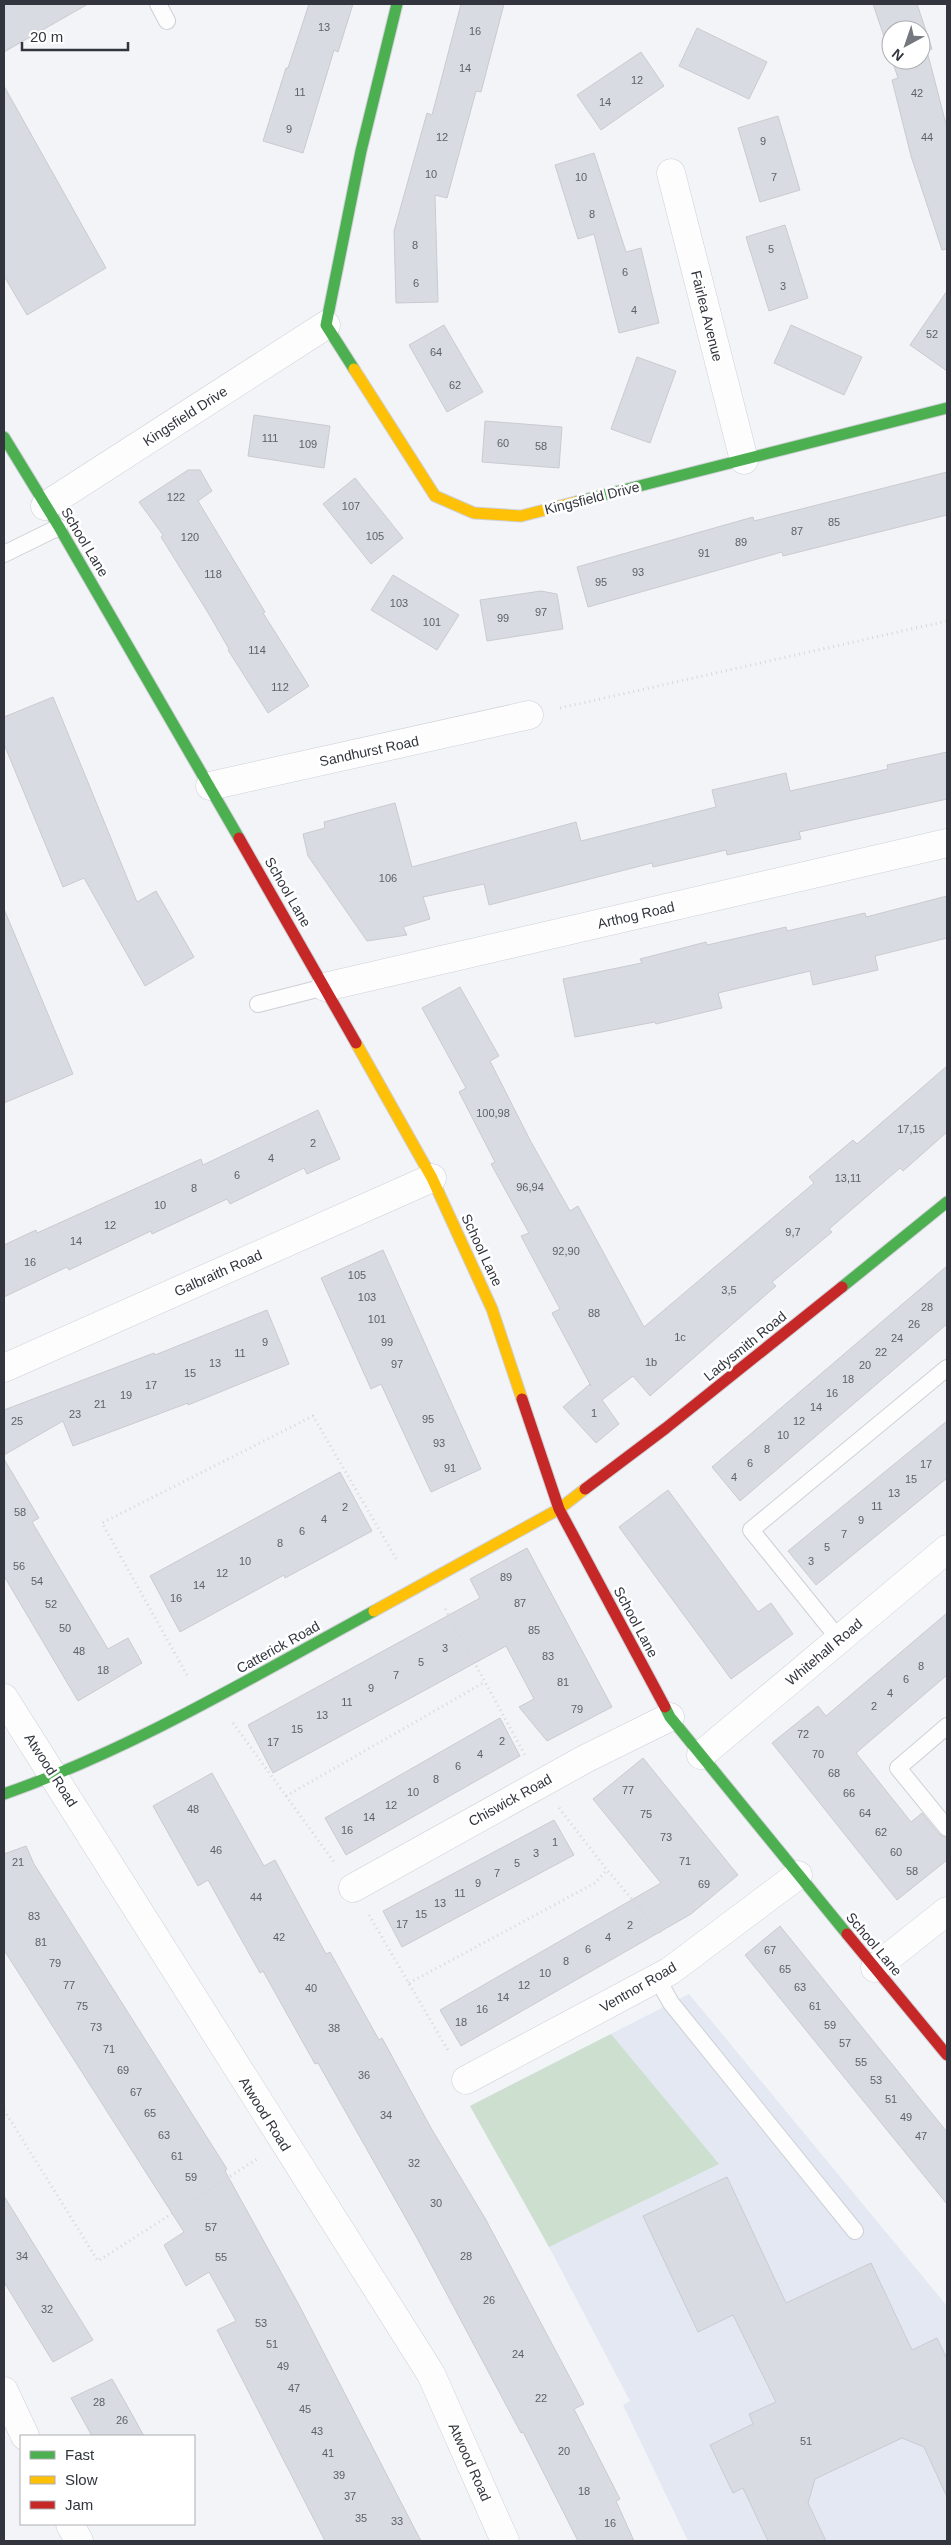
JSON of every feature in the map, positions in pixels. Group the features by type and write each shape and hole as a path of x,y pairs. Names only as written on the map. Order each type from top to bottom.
{"street":[{"path":"326,325 361,151 396,4"},
{"name":"Fairlea Avenue","path":"671,173 744,460"},
{"name":"Kingsfield Drive","path":"52,516 326,325 435,496 474,513 521,516 947,408"},
{"name":"School Lane","path":"4,437 210,786 432,1178 492,1309 559,1509 670,1717 947,2055"},
{"name":"Sandhurst Road","path":"210,786 529,715"},
{"name":"Arthog Road","path":"325,987 947,843"},
{"name":"Galbraith Road","path":"4,1368 432,1178"},
{"name":"Ladysmith Road","path":"559,1509 666,1428 947,1202"},
{"name":"Catterick Road","path":"4,1794 56,1776 203,1704 559,1509"},
{"name":"Whitehall Road","path":"701,1755 947,1549"},
{"name":"Atwood Road","path":"4,1698 56,1776 283,2142 431,2374 505,2541"},
{"name":"Chiswick Road","path":"353,1888 540,1784 620,1741 670,1717"},
{"name":"Ventnor Road","path":"466,2080 657,1978 798,1875"},
{"path":"875,1968 947,1911"},
{"path":"4,2391 26,2435"},
{"path":"71,2525 79,2541"}],"lane":[{"path":"158,4 166,21"},
{"path":"4,554 52,516"},
{"path":"258,1004 325,987"},
{"path":"839,1639 751,1530 947,1368"},
{"path":"947,1726 898,1768 947,1828"},
{"path":"657,1978 671,2003 855,2231"}],"path":[{"path":"529,715 947,621"},
{"path":"203,1704 102,1523 313,1416 414,1589"},
{"path":"429,1580 540,1784 607,1870 684,1960"},
{"path":"286,1796 485,1682"},
{"path":"408,1982 595,1882 607,1870"},
{"path":"4,2110 98,2262 283,2142"}],"shaded area":[{"path":"689,1994 947,2306 947,2541 688,2541 623,2405 630,2401 526,2203 470,2106"}],"green space":[{"path":"611,2034 719,2164 549,2247 470,2106"}],"building":[{"path":"4,4 88,4 4,52"},
{"path":"309,4 353,4 338,52 334,50 303,153 263,141"},
{"path":"461,4 504,4 481,92 476,91 447,198 435,195 438,302 396,303 394,231 427,113 432,115"},
{"path":"873,4 917,4 922,20 881,20 881,28"},
{"path":"697,28 767,62 749,99 679,66"},
{"path":"641,52 664,86 601,130 577,95"},
{"path":"931,66 947,128 947,249 942,250 911,156 892,80 898,78 895,70 931,70"},
{"path":"4,86 106,268 27,315 4,276"},
{"path":"778,116 800,190 760,202 738,128"},
{"path":"594,153 626,252 641,248 659,323 619,333 594,234 578,239 555,165"},
{"path":"785,225 808,298 769,311 746,237"},
{"path":"947,291 947,371 910,345"},
{"path":"444,325 483,392 447,412 409,345"},
{"path":"791,325 862,357 844,395 774,363"},
{"path":"637,357 676,371 650,443 611,429"},
{"path":"254,415 330,426 324,468 248,456"},
{"path":"485,421 562,427 559,468 482,462"},
{"path":"188,470 200,470 212,491 198,501 265,612 263,613 309,686 268,713 161,537 163,535 139,502"},
{"path":"947,472 947,515 783,556 782,552 588,607 577,567 753,517 754,521"},
{"path":"355,478 403,538 371,564 323,504"},
{"path":"393,575 459,615 437,650 371,610"},
{"path":"541,591 557,594 563,629 487,641 480,600"},
{"path":"53,697 137,902 156,891 194,957 145,986 84,878 63,887 4,744 4,717"},
{"path":"947,752 947,799 799,832 801,839 727,855 726,850 653,867 652,863 489,905 484,884 423,897 430,919 403,927 407,935 367,941 308,856 303,834 325,828 324,822 395,803 412,867 576,822 581,841 716,807 712,790 786,773 790,791 888,769 887,765"},
{"path":"947,896 947,938 875,956 878,970 813,985 810,971 718,993 722,1008 656,1024 655,1022 575,1037 563,979 642,963 640,959 706,942 707,945 786,927 787,931 865,913 866,917"},
{"path":"4,909 73,1074 4,1103"},
{"path":"460,987 499,1056 490,1061 531,1142 570,1211 578,1206 644,1327 814,1183 809,1177 853,1140 857,1144 947,1066 947,1132 903,1171 900,1168 829,1229 832,1232 772,1282 776,1286 650,1396 633,1376 602,1400 619,1424 596,1443 563,1407 590,1384 552,1313 560,1309 521,1236 529,1233 491,1164 495,1162 459,1092 466,1088 422,1008"},
{"path":"318,1110 340,1159 307,1174 304,1168 230,1204 227,1199 152,1234 151,1231 69,1270 67,1267 4,1297 4,1245 36,1230 37,1233 201,1159 203,1165"},
{"path":"383,1250 481,1469 431,1492 381,1384 371,1389 321,1278"},
{"path":"947,1266 947,1324 740,1501 712,1467"},
{"path":"267,1310 289,1364 188,1405 188,1403 73,1446 63,1421 4,1455 4,1410 154,1353 155,1355"},
{"path":"947,1421 947,1478 816,1585 788,1551"},
{"path":"4,1459 39,1518 32,1522 108,1649 128,1638 142,1663 78,1701 4,1576"},
{"path":"340,1472 372,1531 285,1578 284,1575 180,1632 150,1576"},
{"path":"668,1490 758,1612 771,1603 793,1634 731,1679 619,1527"},
{"path":"527,1548 612,1707 547,1741 519,1707 534,1699 506,1646 273,1773 248,1725 480,1598 470,1579"},
{"path":"947,1613 947,1675 856,1753 911,1822 922,1813 939,1834 947,1838 947,1860 897,1900 772,1743 818,1706 826,1716"},
{"path":"500,1718 520,1756 346,1855 325,1818"},
{"path":"643,1758 738,1875 691,1914 461,2046 440,2010 661,1883 593,1799"},
{"path":"212,1773 264,1866 275,1860 326,1954 330,1952 379,2040 382,2038 431,2128 486,2220 584,2404 574,2409 620,2499 616,2501 634,2541 578,2541 523,2432 521,2433 417,2238 318,2063 315,2064 263,1971 260,1973 208,1880 198,1886 153,1806"},
{"path":"554,1820 574,1855 402,1947 383,1911"},
{"path":"26,1846 34,1864 227,2169 225,2171 299,2305 421,2541 325,2541 217,2330 236,2321 209,2272 186,2286 164,2245 184,2232 4,1950 4,1854"},
{"path":"780,1926 947,2132 947,2204 745,1955"},
{"path":"727,2177 786,2303 871,2263 912,2350 937,2338 947,2359 947,2497 924,2447 902,2438 815,2479 808,2503 826,2541 768,2541 743,2488 733,2493 710,2445 753,2424 749,2414 776,2402 733,2315 698,2332 643,2216"},
{"path":"4,2196 93,2340 53,2362 4,2282"},
{"path":"112,2379 143,2435 91,2435 71,2398"}],"traffic: fast":[{"path":"354,369 326,325 361,151 397,4"},
{"path":"576,502 947,408"},
{"path":"4,437 59,527 239,838"},
{"path":"842,1287 947,1202"},
{"path":"4,1794 99,1756 146,1733 238,1686 374,1611"},
{"path":"665,1707 670,1717 847,1934"}],"traffic: slow":[{"path":"354,369 435,496 474,513 521,516 576,502"},
{"path":"356,1043 432,1178 492,1309 522,1399"},
{"path":"374,1611 559,1509 585,1489"}],"traffic: jam":[{"path":"239,838 356,1043"},
{"path":"585,1489 666,1428 842,1287"},
{"path":"522,1399 559,1509 665,1707"},
{"path":"847,1934 947,2055"}]}
